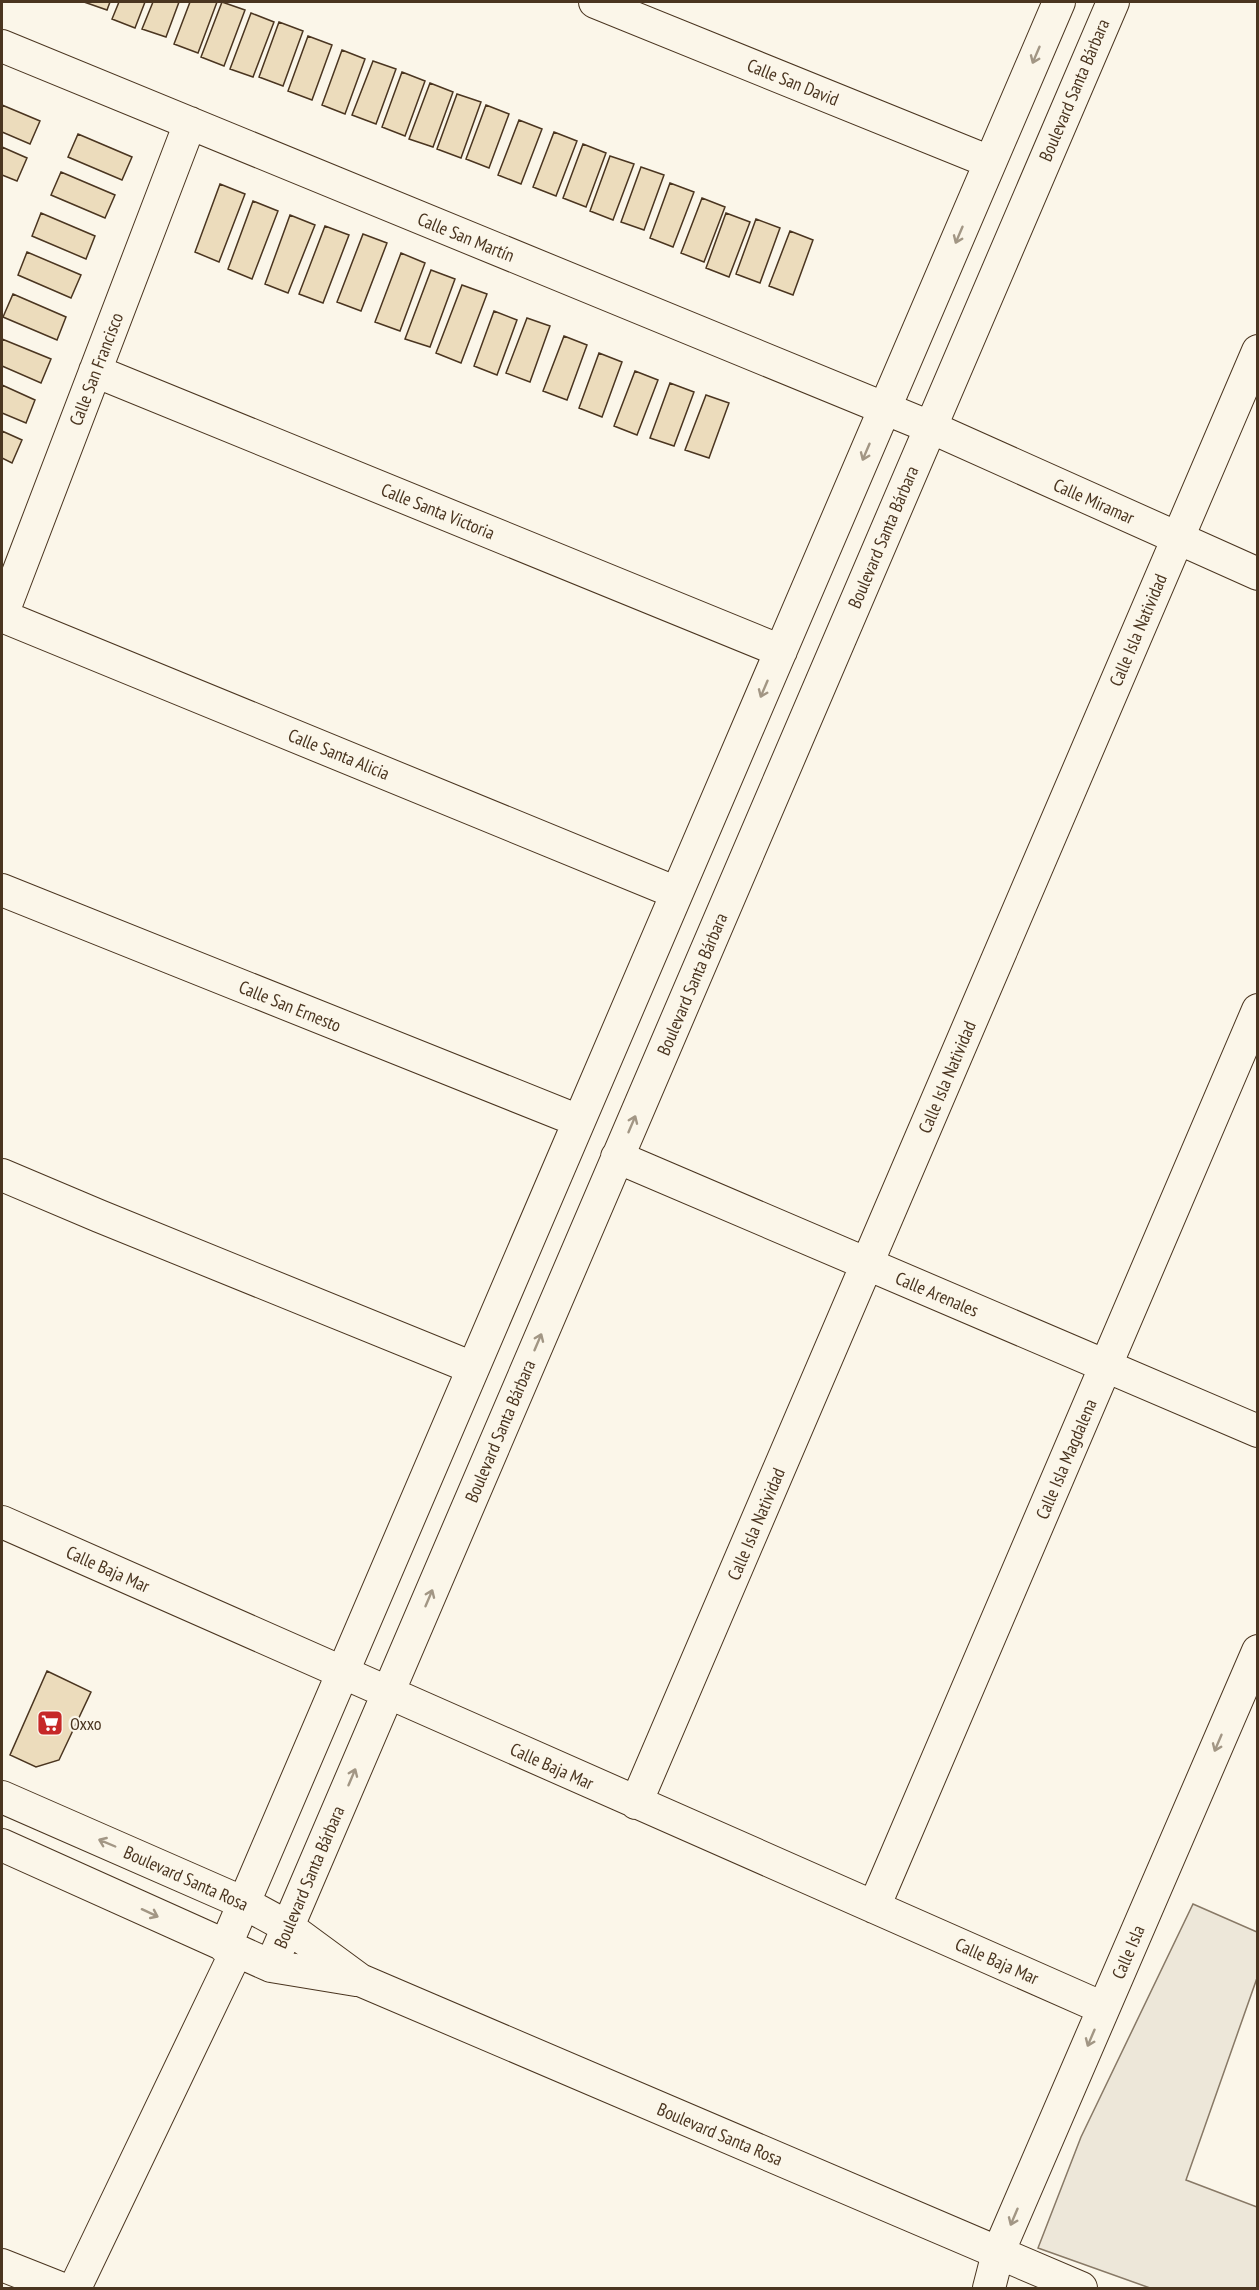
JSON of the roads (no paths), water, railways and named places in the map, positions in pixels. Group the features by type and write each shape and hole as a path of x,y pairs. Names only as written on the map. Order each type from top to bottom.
{"street":[{"name":"Calle San David","path":"595,2 990,162"},
{"path":"75,2289 230,1949 244,1903 1059,2"},
{"name":"Boulevard Santa Bárbara","path":"271,1966 1113,2"},
{"name":"Calle San Martín","path":"2,46 930,427"},
{"name":"Calle San Francisco","path":"2,615 190,123"},
{"name":"Calle Isla Natividad","path":"636,1803 1257,351"},
{"name":"Calle Santa Victoria","path":"95,371 781,651"},
{"name":"Calle Miramar","path":"930,427 1257,574"},
{"name":"Calle Santa Alicia","path":"2,615 677,893"},
{"name":"Calle San Ernesto","path":"2,890 579,1121"},
{"name":"Calle Isla Magdalena","path":"874,1907 1257,1010"},
{"name":"Calle Arenales","path":"617,1157 1257,1431"},
{"path":"2,1175 473,1368"},
{"name":"Calle Baja Mar","path":"2,1522 1103,2008"},
{"name":"Calle Isla","path":"989,2289 998,2253 1103,2008 1246,1709 1257,1651"},
{"name":"Boulevard Santa Rosa","path":"2,1797 244,1903 288,1927 360,1980 1081,2289"},
{"name":"Boulevard Santa Rosa","path":"2,1845 271,1966 360,1980"},
{"path":"2,2265 60,2289"}],"place":[{"name":"Oxxo","path":"50,1723"}]}
